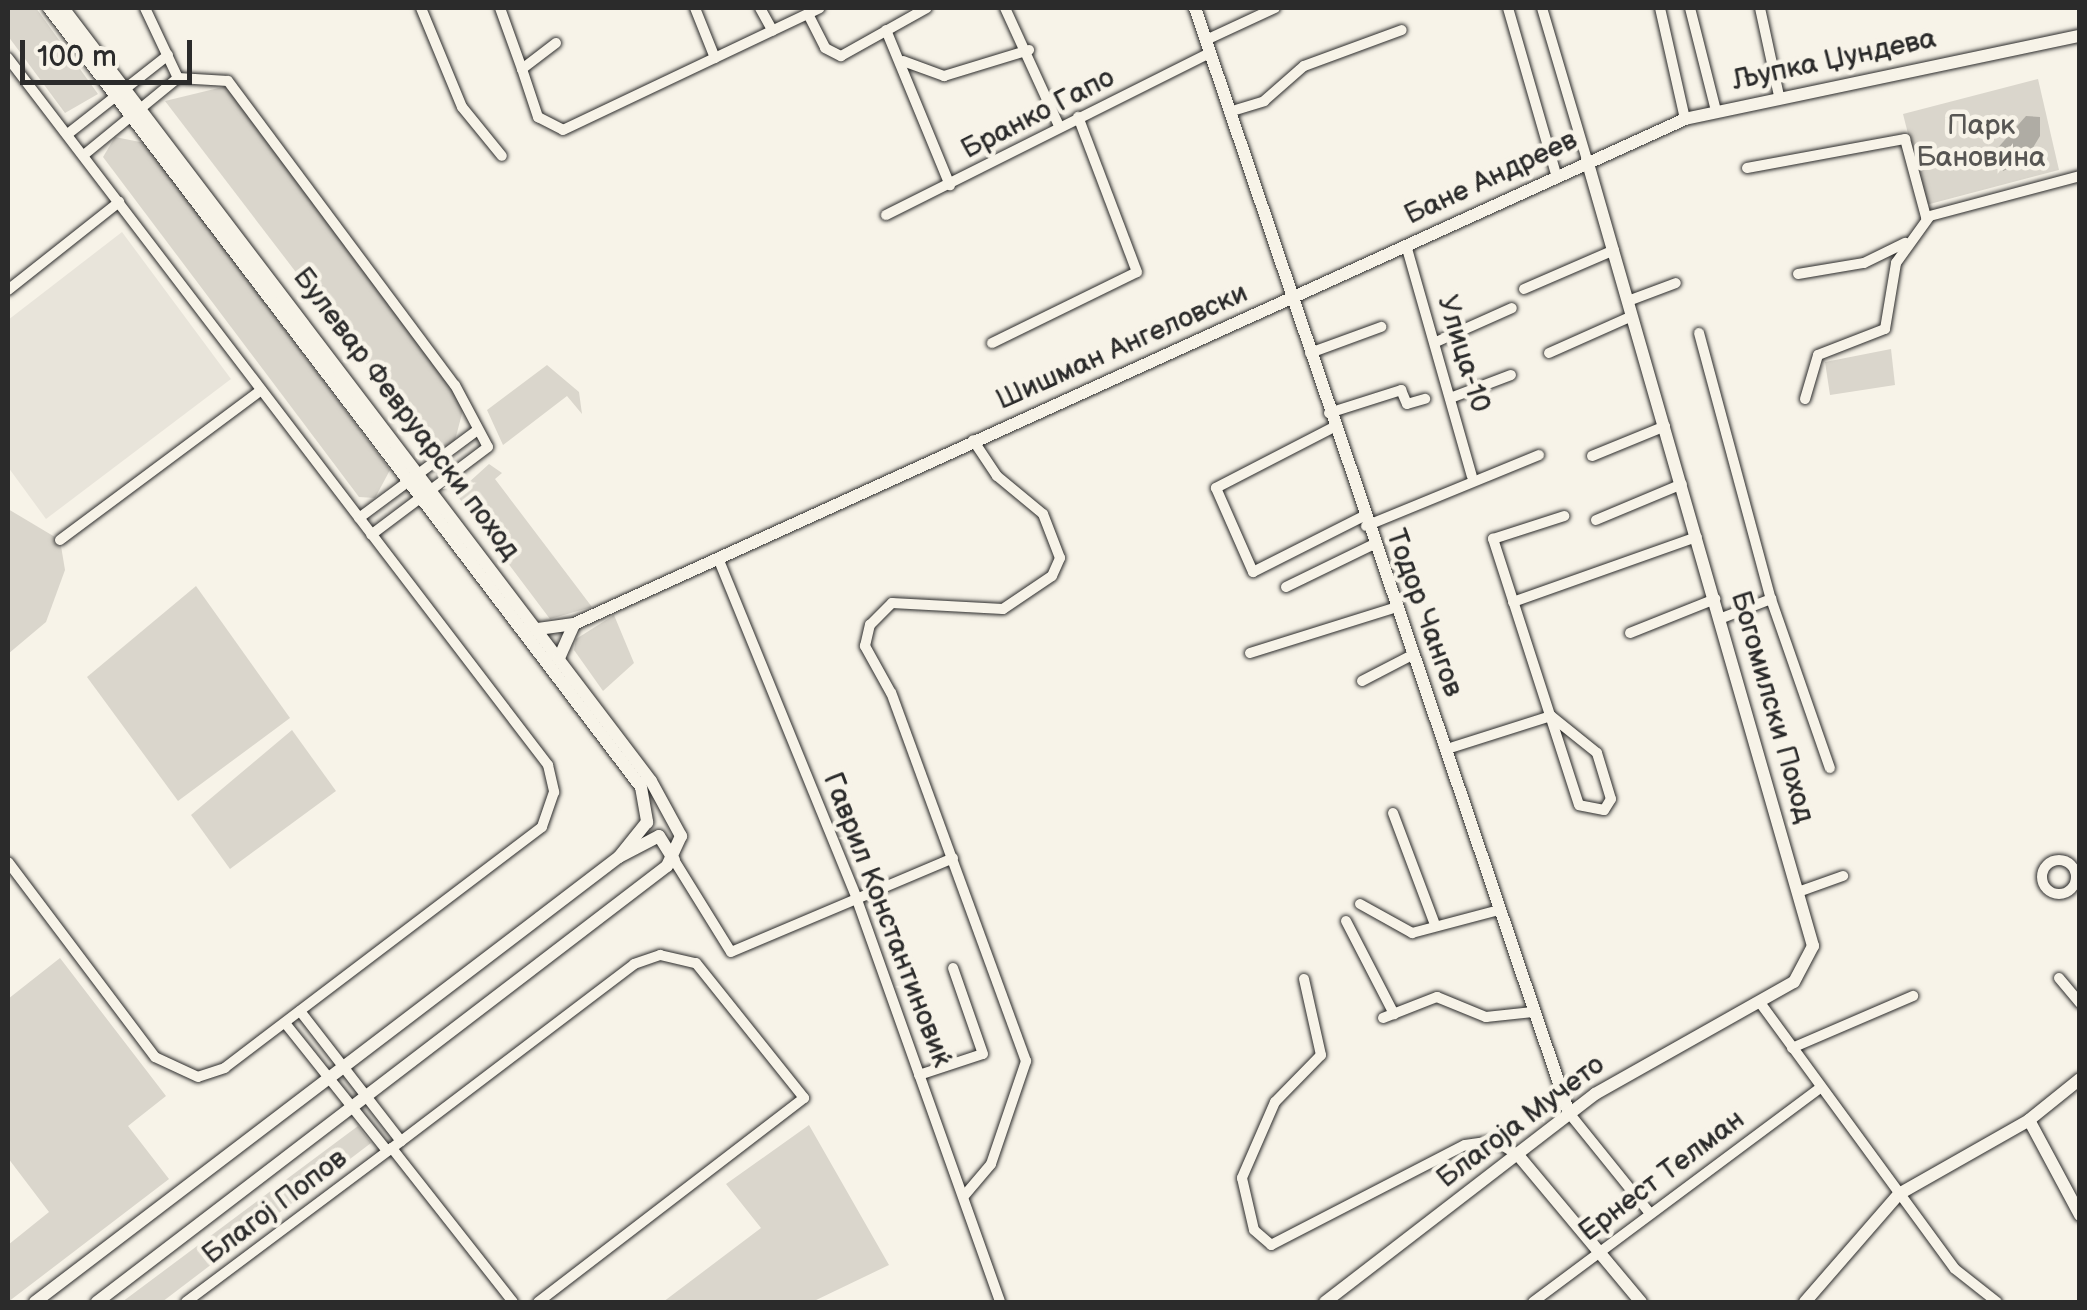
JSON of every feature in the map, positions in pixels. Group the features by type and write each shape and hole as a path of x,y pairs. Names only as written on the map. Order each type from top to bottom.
{"street":[{"name":"Булевар Февруарски поход","path":"49,8 138,113 416,479 641,788 646,822 619,857"},
{"name":"Булевар Февруарски поход","path":"64,8 123,95"},
{"path":"145,8 169,50 178,78"},
{"path":"420,8 462,107 502,156"},
{"path":"500,8 538,117 563,130 820,8"},
{"path":"695,8 715,58"},
{"path":"760,8 772,32"},
{"path":"808,14 837,55 927,8"},
{"path":"1005,8 1030,50 1059,126"},
{"name":"Тодор Чангов","path":"1194,8 1363,522 1414,654 1568,1113 1649,1212"},
{"name":"Бранко Гапо","path":"886,215 1078,117 1275,8"},
{"path":"1508,8 1556,174"},
{"path":"1542,8 1586,160"},
{"path":"1660,8 1685,119"},
{"path":"1690,8 1716,110"},
{"path":"1760,8 1779,96"},
{"path":"886,30 903,61 950,185"},
{"path":"1230,112 1264,101 1304,66 1402,30"},
{"name":"Љупка Џундева","path":"1716,110 2080,36"},
{"path":"522,69 556,42"},
{"path":"69,133 164,66 169,50"},
{"path":"903,61 944,76 1030,50"},
{"path":"8,58 548,765 553,801 542,827 224,1068 174,1072 12,879 8,862"},
{"path":"85,154 178,78 228,82 456,384 476,431 488,447 371,535"},
{"name":"Бане Андреев","path":"1292,300 1586,160 1716,110"},
{"path":"992,344 1137,272 1078,117"},
{"path":"1746,168 1906,138 1929,216"},
{"name":"Богомилски Поход","path":"1586,160 1722,618 1813,946 1808,964 1761,1004"},
{"path":"1798,274 1878,260 1909,239 1929,216 2080,176"},
{"path":"8,290 119,202"},
{"path":"1805,399 1818,356 1885,329 1889,286 1909,239"},
{"name":"Улица-10","path":"1406,245 1453,397 1472,476"},
{"path":"1524,289 1614,250"},
{"path":"1628,301 1676,283"},
{"name":"Шишман Ангеловски","path":"972,440 1292,300"},
{"path":"1436,342 1512,308"},
{"path":"1549,353 1632,316"},
{"path":"1310,353 1381,327"},
{"path":"1699,333 1772,599 1830,768"},
{"path":"1453,397 1512,374"},
{"path":"60,540 261,390"},
{"path":"1328,413 1401,390 1406,404 1425,400"},
{"path":"1592,456 1665,426"},
{"path":"1334,427 1218,482 1252,572 1472,476 1539,455"},
{"path":"359,518 476,431"},
{"path":"538,630 574,624 972,440 996,476 1042,514 1060,558 1052,576 1004,609 892,603 870,625 864,646 952,858 1026,1067 991,1164 964,1196"},
{"path":"1596,520 1682,484"},
{"name":"Булевар Февруарски поход","path":"427,494 538,630 670,807 681,836 674,860"},
{"path":"1551,716 1597,753 1611,800 1604,810 1579,805 1494,538 1564,516"},
{"path":"1514,602 1611,572 1697,537"},
{"path":"1286,587 1372,545"},
{"name":"Гаврил Константиновиќ","path":"718,558 856,897 1000,1302"},
{"path":"1630,633 1716,599"},
{"path":"1722,618 1772,599"},
{"path":"1250,654 1396,606"},
{"path":"559,658 574,624"},
{"path":"1362,680 1414,654"},
{"path":"1446,749 1551,716"},
{"path":"1394,813 1435,926"},
{"path":"35,1302 619,857 659,836 731,952 952,858"},
{"path":"97,1302 674,860"},
{"path":"1798,892 1843,876"},
{"path":"1360,904 1412,934 1499,910"},
{"path":"1346,922 1388,1016 1433,994 1471,1014 1533,1012"},
{"path":"393,1147 634,964 671,955 708,969 804,1098 538,1302"},
{"path":"919,1075 984,1054 953,968"},
{"path":"1304,978 1320,1055 1275,1102 1242,1178 1254,1230 1271,1245 1466,1145 1494,1141 1518,1155 1594,1254 1641,1302"},
{"path":"2059,978 2080,1003"},
{"path":"1792,1048 1912,996"},
{"path":"1761,1004 1954,1269 1997,1302"},
{"name":"Благоја Мучето","path":"1325,1302 1568,1113 1761,1004"},
{"path":"300,1011 365,1098 393,1147 513,1302"},
{"path":"285,1022 351,1110 393,1147"},
{"path":"1805,1302 1899,1194 2029,1120 2080,1079"},
{"name":"Ернест Телман","path":"1533,1302 1820,1088"},
{"path":"2029,1120 2080,1215"},
{"name":"Благој Попов","path":"186,1302 393,1147"}],"shaded area":[{"path":"2026,116 2040,117 2040,136 2025,161 2003,171 1995,151"},
{"path":"122,232 231,379 46,519 8,467 8,320"}],"green space":[{"path":"8,8 36,8 98,94 65,113 8,36"},
{"name":"Парк Бановина","path":"2038,79 2059,170 1926,205 1903,114"},
{"path":"231,85 464,406 454,444 438,458 165,101"},
{"path":"115,137 145,143 390,470 375,498 359,497 103,157"},
{"path":"1891,349 1895,385 1830,395 1825,362"},
{"path":"547,365 579,392 582,414 567,396 503,445 487,410"},
{"path":"489,464 502,473 495,479 592,607 550,619 456,494"},
{"path":"8,509 60,540 65,570 46,622 8,654"},
{"path":"196,586 290,718 178,801 87,677"},
{"path":"614,615 634,663 603,691 574,650 576,639"},
{"path":"292,730 336,791 230,869 191,815"},
{"path":"60,958 166,1096 128,1126 169,1179 8,1302 8,1245 49,1212 8,1158 8,999"},
{"path":"809,1125 889,1265 812,1302 663,1302 761,1228 726,1184"},
{"path":"358,1126 371,1143 162,1302 122,1302"}]}
